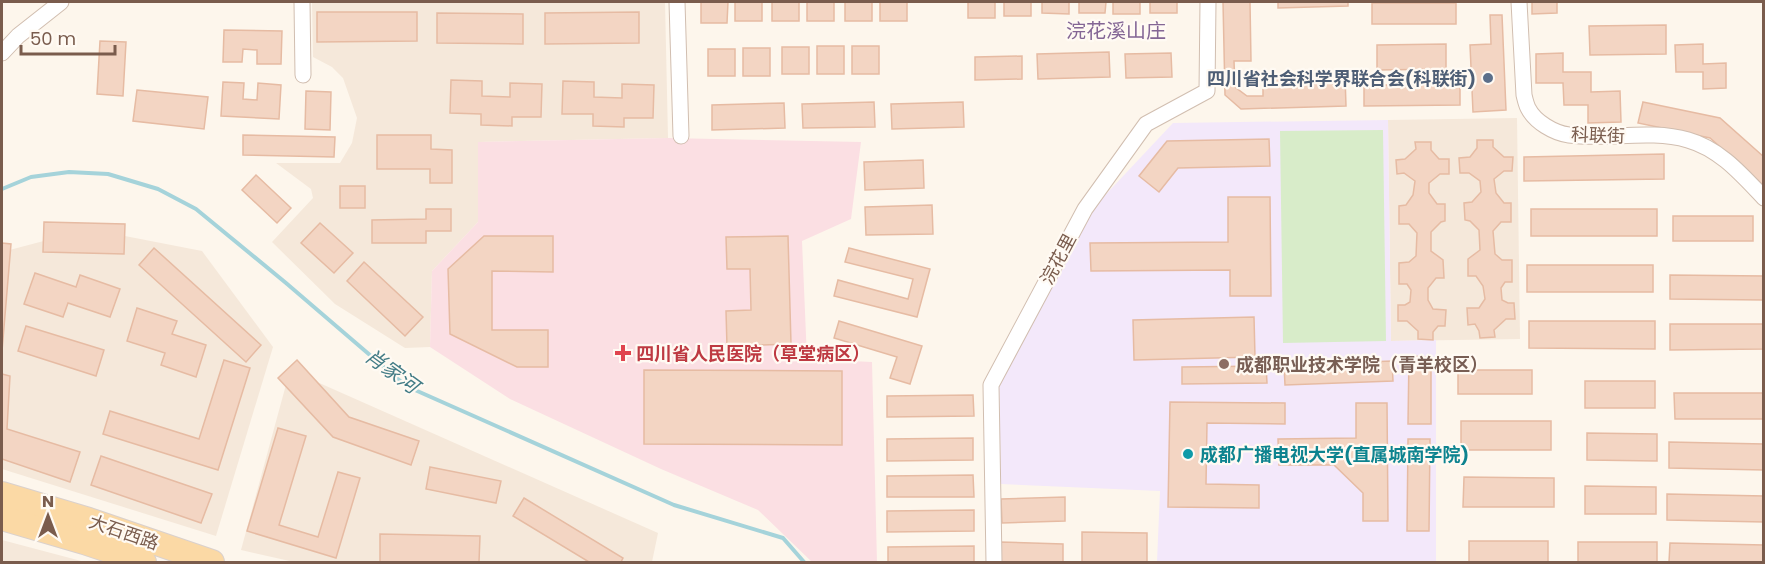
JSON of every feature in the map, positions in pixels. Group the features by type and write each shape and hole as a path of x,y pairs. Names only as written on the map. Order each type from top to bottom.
{"main road":[{"name":"大石西路","path":"2,494 89,520 212,562"},
{"name":"大石西路","path":"2,518 144,562"}],"street":[{"path":"2,53 18,36 61,2"},
{"path":"302,2 303,75"},
{"path":"677,2 681,136"},
{"name":"浣花里","path":"994,562 991,385 1085,209 1146,124 1207,92 1208,2"},
{"name":"科联街","path":"1519,2 1524,95 1528,108 1550,129 1568,135 1672,136 1690,140 1711,150 1733,165 1764,198"}],"shaded area":[{"path":"312,2 665,2 668,138 478,142 478,222 432,271 430,347 405,348 335,304 272,242 313,198 311,189 276,163 340,163 352,143 357,118 343,78 332,67 313,57"},
{"path":"1517,118 1520,339 1391,341 1388,120"},
{"name":"成都职业技术学院（青羊校区）","path":"1388,120 1391,341 1436,340 1436,562 1157,562 1160,491 1001,484 999,386 1094,207 1173,123"},
{"name":"四川省人民医院（草堂病区）","path":"668,138 861,142 851,219 802,241 807,359 872,362 877,562 812,562 758,510 661,469 510,399 430,347 432,271 478,222 478,142"},
{"path":"89,229 202,251 273,347 216,536 2,469 2,252"},
{"path":"290,370 658,533 652,562 294,562 241,550"},
{"path":"2,540 85,562 2,562"}],"green space":[{"path":"1383,130 1386,341 1283,343 1280,131"}],"building":[{"path":"701,2 728,2 727,23 701,23"},
{"path":"735,2 762,2 762,21 735,21"},
{"path":"772,2 799,2 799,21 772,21"},
{"path":"807,2 834,2 834,21 807,21"},
{"path":"845,2 872,2 872,21 845,21"},
{"path":"880,2 907,2 907,21 880,21"},
{"path":"968,2 995,2 995,18 968,18"},
{"path":"1004,2 1031,2 1031,16 1004,16"},
{"path":"1042,2 1069,2 1069,14 1042,13"},
{"path":"1079,2 1106,2 1105,13 1079,13"},
{"path":"1113,2 1140,2 1140,14 1113,14"},
{"path":"1150,2 1177,2 1177,13 1150,13"},
{"path":"1223,2 1250,2 1251,61 1234,61 1235,87 1247,96 1263,96 1263,78 1345,76 1346,106 1241,109 1225,95"},
{"path":"1278,2 1348,2 1348,6 1278,8"},
{"path":"1532,2 1557,2 1557,13 1532,14"},
{"path":"1372,3 1456,3 1456,24 1372,24"},
{"path":"317,12 417,12 417,41 317,42"},
{"path":"639,12 639,43 545,44 545,13"},
{"path":"437,13 523,14 523,44 437,43"},
{"name":"四川省社会科学界联合会(科联街)","path":"1490,15 1502,15 1506,110 1473,112 1470,45 1491,44"},
{"path":"1666,25 1666,54 1590,55 1589,26"},
{"path":"224,30 282,31 281,64 257,64 257,50 243,49 242,62 223,62"},
{"path":"100,41 126,42 123,96 97,94"},
{"path":"1446,44 1446,69 1377,70 1377,45"},
{"path":"1703,44 1703,64 1726,63 1726,88 1703,89 1703,72 1676,72 1675,45"},
{"path":"817,46 844,46 844,74 817,74"},
{"path":"852,46 879,46 879,74 852,74"},
{"path":"782,47 809,47 809,74 782,74"},
{"path":"743,48 770,48 770,76 743,76"},
{"path":"708,49 735,49 735,76 708,76"},
{"path":"1109,52 1110,77 1038,79 1037,54"},
{"path":"1171,53 1172,77 1126,78 1125,54"},
{"path":"1563,53 1563,72 1591,72 1591,92 1620,91 1621,122 1588,123 1588,105 1564,105 1563,83 1536,83 1536,54"},
{"path":"1022,56 1022,79 975,80 975,57"},
{"path":"451,80 482,81 482,96 510,97 510,83 542,84 541,117 512,117 512,126 481,125 481,114 450,113"},
{"path":"563,81 594,82 594,97 622,98 622,84 654,85 653,118 624,118 624,127 593,126 593,114 562,114"},
{"path":"223,82 244,83 243,99 257,100 258,83 281,85 279,119 221,116"},
{"path":"1364,85 1460,85 1460,105 1364,106"},
{"path":"137,90 208,97 204,129 133,121"},
{"path":"306,91 331,92 330,130 305,129"},
{"path":"874,102 875,127 803,128 802,104"},
{"path":"963,102 964,127 892,129 891,104"},
{"path":"1643,102 1720,118 1764,157 1764,186 1710,138 1638,123"},
{"path":"784,103 785,128 712,130 712,105"},
{"path":"243,135 335,137 334,157 243,155"},
{"path":"377,135 431,135 431,149 452,150 452,183 430,183 430,169 377,169"},
{"path":"1269,139 1270,166 1178,168 1159,192 1139,176 1167,141"},
{"path":"1477,140 1493,140 1493,147 1504,157 1513,157 1512,171 1504,171 1494,179 1496,193 1504,203 1511,203 1511,222 1501,222 1493,231 1495,254 1502,260 1512,260 1512,282 1505,282 1501,288 1502,300 1514,303 1515,319 1506,319 1494,330 1495,337 1480,338 1475,324 1468,325 1467,308 1479,308 1485,299 1483,286 1476,276 1468,276 1468,259 1480,250 1479,230 1470,221 1465,220 1464,203 1472,202 1481,192 1480,181 1469,173 1460,173 1459,158 1470,157 1477,148"},
{"path":"1415,142 1431,142 1431,150 1439,159 1449,159 1449,174 1440,174 1429,183 1429,193 1437,204 1445,204 1445,221 1431,232 1431,251 1443,260 1444,278 1436,278 1428,288 1428,300 1433,309 1446,310 1445,326 1438,326 1433,332 1433,340 1418,339 1418,331 1407,321 1398,321 1398,305 1410,302 1411,290 1407,284 1399,284 1399,263 1409,262 1416,256 1417,233 1409,224 1399,224 1399,206 1406,205 1413,195 1415,181 1404,173 1397,174 1396,160 1405,159 1416,149"},
{"path":"1664,154 1664,179 1524,181 1524,157"},
{"path":"923,160 924,188 865,190 864,162"},
{"path":"256,175 291,208 277,223 242,190"},
{"path":"340,186 365,186 365,208 340,208"},
{"path":"1228,197 1270,197 1271,296 1230,296 1230,270 1091,271 1090,243 1228,242"},
{"path":"932,205 933,234 866,235 865,207"},
{"path":"426,209 451,209 451,231 426,231 426,243 372,243 372,220 426,219"},
{"path":"1531,209 1657,209 1657,236 1531,236"},
{"path":"1673,216 1753,216 1753,241 1673,241"},
{"path":"44,222 125,224 124,254 43,252"},
{"path":"320,223 353,253 334,273 301,243"},
{"path":"484,236 553,236 553,272 492,271 492,330 548,330 548,367 517,367 450,334 448,269"},
{"path":"788,236 791,344 727,346 726,311 751,310 750,269 727,269 726,237"},
{"path":"2,243 11,244 2,351"},
{"path":"154,248 261,345 246,362 139,265"},
{"path":"849,248 930,269 917,317 834,296 838,280 908,299 913,279 845,262"},
{"path":"364,262 423,317 405,336 347,281"},
{"path":"1527,265 1653,265 1653,292 1527,292"},
{"path":"35,273 76,287 80,275 120,289 110,317 68,303 63,317 24,304"},
{"path":"1670,275 1764,276 1764,300 1670,299"},
{"path":"137,308 177,321 172,334 206,345 196,377 161,365 165,353 127,341"},
{"path":"1254,317 1255,357 1134,360 1133,320"},
{"path":"839,321 922,346 910,384 890,378 897,357 834,338"},
{"path":"1529,321 1655,321 1655,349 1529,348"},
{"path":"1670,324 1764,324 1764,349 1670,350"},
{"path":"26,326 104,350 96,376 18,351"},
{"path":"1409,356 1431,357 1431,424 1408,424"},
{"path":"224,360 250,368 218,470 103,434 110,411 199,439"},
{"path":"297,360 349,417 419,441 411,465 333,437 278,378"},
{"path":"1392,361 1393,381 1285,385 1284,365"},
{"path":"1266,366 1267,383 1182,384 1182,367"},
{"path":"644,370 842,371 842,445 644,444"},
{"path":"1458,370 1532,370 1532,394 1458,394"},
{"path":"2,374 10,376 7,429 80,452 70,482 2,459"},
{"path":"1585,381 1655,381 1655,408 1585,408"},
{"path":"1674,393 1764,393 1764,419 1675,419"},
{"path":"973,395 974,416 887,417 887,396"},
{"name":"成都广播电视大学(直属城南学院)","path":"1170,402 1285,403 1285,424 1207,423 1206,484 1259,485 1259,508 1168,507"},
{"path":"1356,403 1387,403 1388,521 1363,521 1363,493 1334,465 1279,465 1278,439 1356,438"},
{"path":"1461,421 1551,421 1551,450 1461,450"},
{"path":"278,428 306,436 279,525 318,537 338,472 360,478 336,558 247,531"},
{"path":"1587,433 1657,434 1657,461 1587,460"},
{"path":"973,438 973,460 887,461 887,439"},
{"path":"1408,439 1430,439 1429,531 1407,531"},
{"path":"1669,442 1764,444 1764,470 1669,468"},
{"path":"101,456 212,494 201,523 91,485"},
{"path":"430,467 501,481 496,503 426,489"},
{"path":"973,475 974,497 887,497 887,476"},
{"path":"1464,477 1554,478 1554,507 1463,507"},
{"path":"1585,486 1656,487 1656,514 1585,514"},
{"path":"1667,494 1764,496 1764,522 1667,520"},
{"path":"1065,497 1065,521 1002,523 1001,499"},
{"path":"524,498 623,558 621,562 589,562 513,516"},
{"path":"974,510 974,531 887,532 887,511"},
{"path":"1082,532 1147,533 1147,562 1082,562"},
{"path":"380,534 480,536 479,562 380,562"},
{"path":"1469,541 1548,541 1548,562 1469,562"},
{"path":"1000,542 1063,544 1063,562 999,562"},
{"path":"1578,542 1657,542 1657,562 1578,562"},
{"path":"1670,543 1764,545 1764,562 1669,562"},
{"path":"974,546 974,562 888,562 888,547"}],"waterway":[{"name":"肖家河","path":"2,189 31,177 69,172 108,174 158,189 196,209 406,386 674,505 783,538 804,562"}],"place":[{"name":"四川省社会科学界联合会(科联街)","path":"1488,78"},
{"name":"四川省人民医院（草堂病区）","path":"623,353"},
{"name":"成都职业技术学院（青羊校区）","path":"1224,364"},
{"name":"成都广播电视大学(直属城南学院)","path":"1188,454"}],"district":[{"name":"浣花溪山庄","path":"1116,31"}]}
